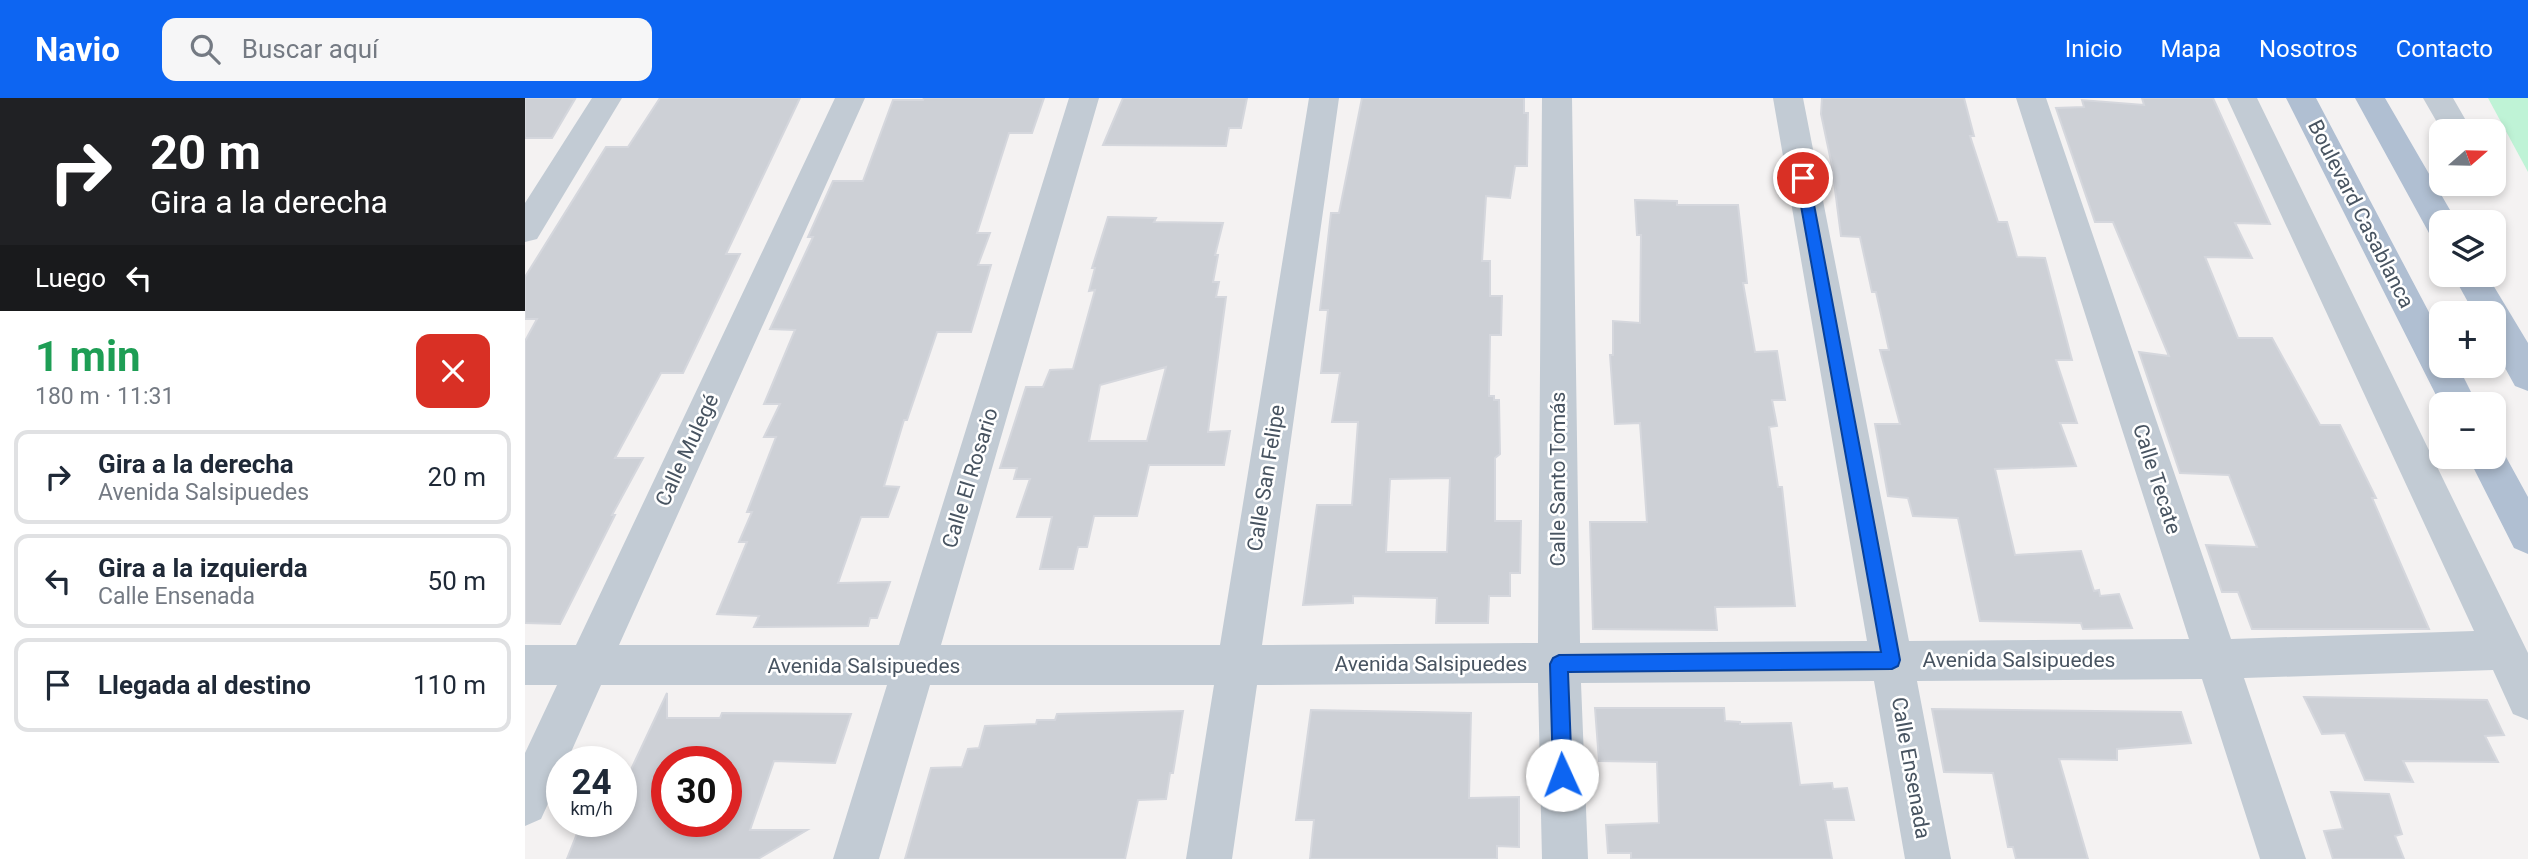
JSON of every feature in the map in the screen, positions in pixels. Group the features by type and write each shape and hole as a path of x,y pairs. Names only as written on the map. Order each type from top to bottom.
{"main road":[{"name":"Boulevard Casablanca","path":"2301,98 2453,392"},
{"path":"2370,98 2433,210"},
{"path":"2506,338 2528,376"},
{"path":"2493,469 2528,536"}],"street":[{"path":"525,230 607,98"},
{"name":"Calle Mulegé","path":"525,803 850,98"},
{"name":"Calle El Rosario","path":"856,859 1084,98"},
{"name":"Calle San Felipe","path":"1209,859 1324,98"},
{"name":"Calle Santo Tomás","path":"1557,98 1559,664 1565,859"},
{"name":"Calle Ensenada","path":"1788,98 1928,859"},
{"name":"Calle Tecate","path":"2031,98 2283,859"},
{"path":"2242,98 2528,699"},
{"path":"2438,98 2450,119"},
{"name":"Avenida Salsipuedes","path":"525,665 1559,664 2216,659 2505,650"}],"green space":[{"path":"2488,98 2528,98 2528,172 2506,131 2506,119 2499,119"}],"building":[{"path":"525,98 575,99 552,138 525,138"},
{"path":"660,98 800,98 726,254 740,254 683,373 661,373 615,458 643,458 612,515 615,515 560,624 525,623 525,341 537,319 525,319 525,277 606,147 628,147"},
{"path":"1044,98 1032,133 1009,133 977,233 990,233 978,265 991,265 971,332 937,332 907,420 904,420 884,486 899,487 888,517 861,517 838,583 890,582 877,618 870,618 868,626 754,627 759,616 717,614 747,542 739,542 752,512 747,512 776,437 764,437 780,404 764,404 795,330 770,329 813,237 808,237 833,181 863,181 893,100"},
{"path":"1123,98 1247,98 1241,128 1229,128 1226,146 1103,145"},
{"path":"1362,98 1524,98 1524,113 1528,113 1527,166 1515,166 1510,198 1486,196 1482,261 1490,261 1490,296 1502,296 1501,335 1490,335 1489,396 1499,400 1500,454 1495,458 1495,521 1521,521 1520,573 1510,573 1510,596 1489,596 1488,623 1436,623 1437,598 1353,596 1353,603 1303,605 1317,505 1352,505 1358,422 1332,422 1340,373 1321,373 1328,310 1320,310 1331,213 1339,213","holes":["1450,478 1447,552 1386,552 1390,479"]},
{"path":"1822,98 1964,98 1974,136 1970,136 1998,222 2007,222 2017,257 2045,258 2072,360 2056,360 2077,423 2060,423 2076,466 1995,469 2015,555 2081,551 2094,591 2099,590 2100,596 2119,594 2132,628 2083,629 2081,623 1980,621 1958,518 1913,516 1908,498 1888,496 1875,424 1900,424 1880,350 1889,350 1860,237 1841,236 1832,166 1821,114"},
{"path":"2142,98 2213,98 2270,224 2235,223 2252,258 2205,257 2238,338 2272,338 2320,425 2340,425 2376,498 2372,498 2429,629 2252,629 2238,592 2222,592 2206,545 2257,547 2229,475 2180,473 2139,352 2169,356 2113,222 2095,222 2056,108 2084,107 2082,100 2144,105"},
{"path":"1635,200 1677,201 1677,205 1738,205 1747,283 1743,283 1755,352 1777,351 1785,400 1772,400 1777,426 1769,427 1778,487 1782,487 1795,606 1715,607 1717,630 1593,629 1590,522 1647,522 1640,423 1615,424 1610,355 1613,355 1613,321 1640,323 1641,235 1637,235"},
{"path":"1108,217 1156,218 1154,222 1223,223 1215,255 1218,255 1213,282 1219,282 1216,297 1226,297 1208,432 1230,431 1224,465 1149,465 1137,516 1094,516 1087,547 1078,547 1073,569 1040,569 1052,517 1017,517 1030,479 1014,479 1017,468 1000,468 1026,387 1043,387 1050,370 1073,369 1095,290 1089,291 1095,268 1092,268","holes":["1166,367 1147,441 1089,441 1100,385"]},
{"path":"667,693 667,718 720,718 722,713 851,714 835,763 774,761 750,830 807,830 758,859 567,859 576,837 637,837 637,757"},
{"path":"2304,697 2487,700 2504,735 2485,736 2498,762 2403,761 2413,782 2365,780 2345,733 2322,734"},
{"path":"1595,708 1724,708 1725,721 1740,724 1791,723 1800,785 1832,783 1833,789 1847,788 1854,820 1825,820 1832,859 1631,859 1631,853 1608,853 1606,825 1659,823 1657,762 1599,761"},
{"path":"1932,709 2181,712 2191,743 2117,749 2117,760 2059,759 2088,859 2016,859 2013,847 2008,847 1993,773 1944,772"},
{"path":"1311,710 1471,713 1469,798 1519,797 1519,847 1497,846 1497,859 1310,859 1314,820 1296,820"},
{"path":"1183,711 1166,799 1138,800 1125,859 905,859 931,768 962,767 968,749 979,748 985,726 1036,724 1037,720 1055,720 1057,714"},
{"path":"2331,792 2389,794 2402,834 2395,836 2404,859 2333,859 2324,831 2343,829"}],"route":[{"path":"1562,775 1559,664 1892,660 1803,178"}]}
